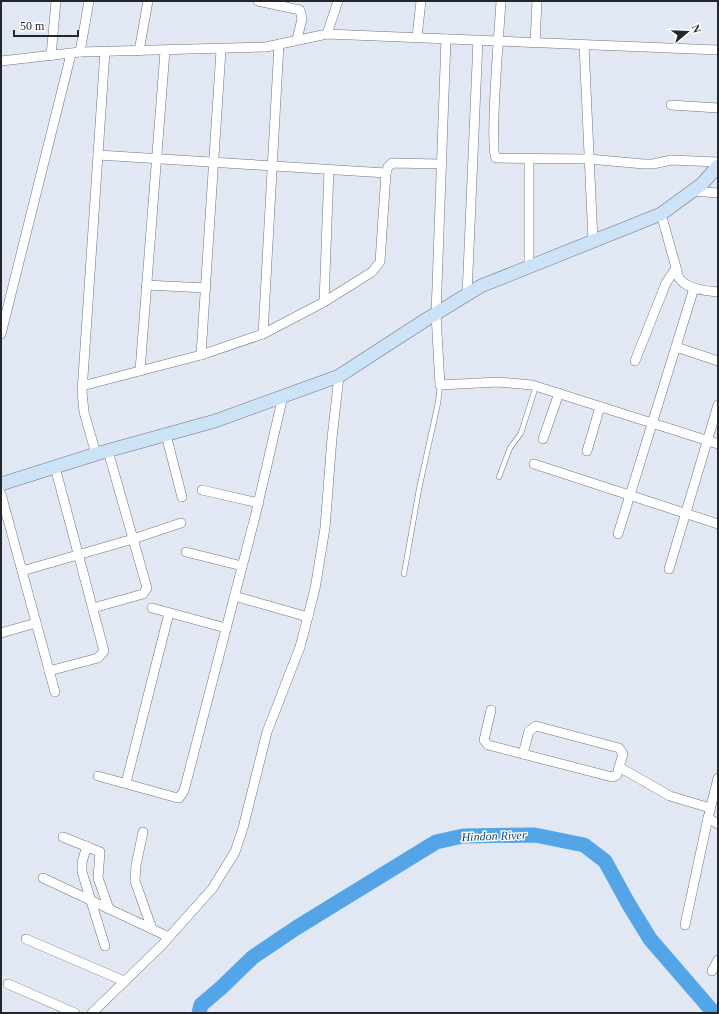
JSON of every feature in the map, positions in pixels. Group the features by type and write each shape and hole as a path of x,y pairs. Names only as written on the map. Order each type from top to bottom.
{"street":[{"path":"51,56 56,1"},
{"path":"1,334 89,1"},
{"path":"138,51 148,1"},
{"path":"258,1 300,10 302,19 297,39"},
{"path":"327,34 338,1"},
{"path":"417,37 421,1"},
{"path":"501,1 495,156 500,159 589,159 648,164 671,160 718,162"},
{"path":"535,43 537,1"},
{"path":"1,61 105,51 220,50 266,47 297,39 327,34 718,50"},
{"path":"446,39 436,314 440,385 498,382 536,386 718,444"},
{"path":"467,295 478,40"},
{"path":"263,334 279,44"},
{"path":"584,45 593,241"},
{"path":"201,355 220,50"},
{"path":"93,608 143,594 146,591 146,585 133,539 102,452 84,412 82,386 105,51"},
{"path":"140,371 165,51"},
{"path":"671,105 718,108"},
{"path":"98,155 214,164 386,173"},
{"path":"528,267 529,159"},
{"path":"82,386 201,355 263,334 324,302 372,272 380,262 386,173 388,167 392,163 441,164"},
{"path":"1,484 102,452 215,421 339,376 481,286 661,214 702,184 718,166"},
{"path":"324,302 329,170"},
{"path":"692,191 718,193"},
{"path":"661,214 676,268 684,284 694,288 718,292"},
{"path":"635,361 663,288 676,268"},
{"path":"146,285 206,288"},
{"path":"618,534 694,288"},
{"path":"676,346 718,362"},
{"path":"92,1013 169,937 212,888 235,852 243,828 267,732 300,647 315,589 325,528 332,438 339,376"},
{"path":"543,439 559,393"},
{"path":"98,776 174,797 179,798 182,795 259,503 283,396"},
{"path":"669,569 718,405"},
{"path":"587,451 600,407"},
{"path":"166,435 182,497"},
{"path":"534,464 685,515 718,524"},
{"path":"49,671 98,658 102,655 103,647 55,467"},
{"path":"202,490 259,503"},
{"path":"1,494 55,692"},
{"path":"22,571 133,539 181,523"},
{"path":"186,552 242,566"},
{"path":"234,596 308,617"},
{"path":"152,608 226,628"},
{"path":"126,783 169,613"},
{"path":"1,633 36,623"},
{"path":"490,710 484,740 486,744 523,754 612,777 617,775 623,754 619,748 536,726 529,731 523,754"},
{"path":"619,767 670,796 710,808"},
{"path":"684,925 718,778"},
{"path":"708,818 718,824"},
{"path":"143,832 136,865 135,881 152,929"},
{"path":"63,837 100,852 98,878 109,909"},
{"path":"87,846 81,868 92,901 104,946"},
{"path":"43,878 169,937"},
{"path":"26,939 124,981"},
{"path":"712,971 718,960"},
{"path":"8,984 75,1013"}],"lane":[{"path":"404,574 419,490 438,402 440,385"},
{"path":"499,477 510,448 521,433 536,386"}],"waterway":[{"name":"Hindon River","path":"199,1013 201,1005 253,957 296,928 436,842 463,836 535,835 584,845 605,861 650,939 714,1013"}]}
